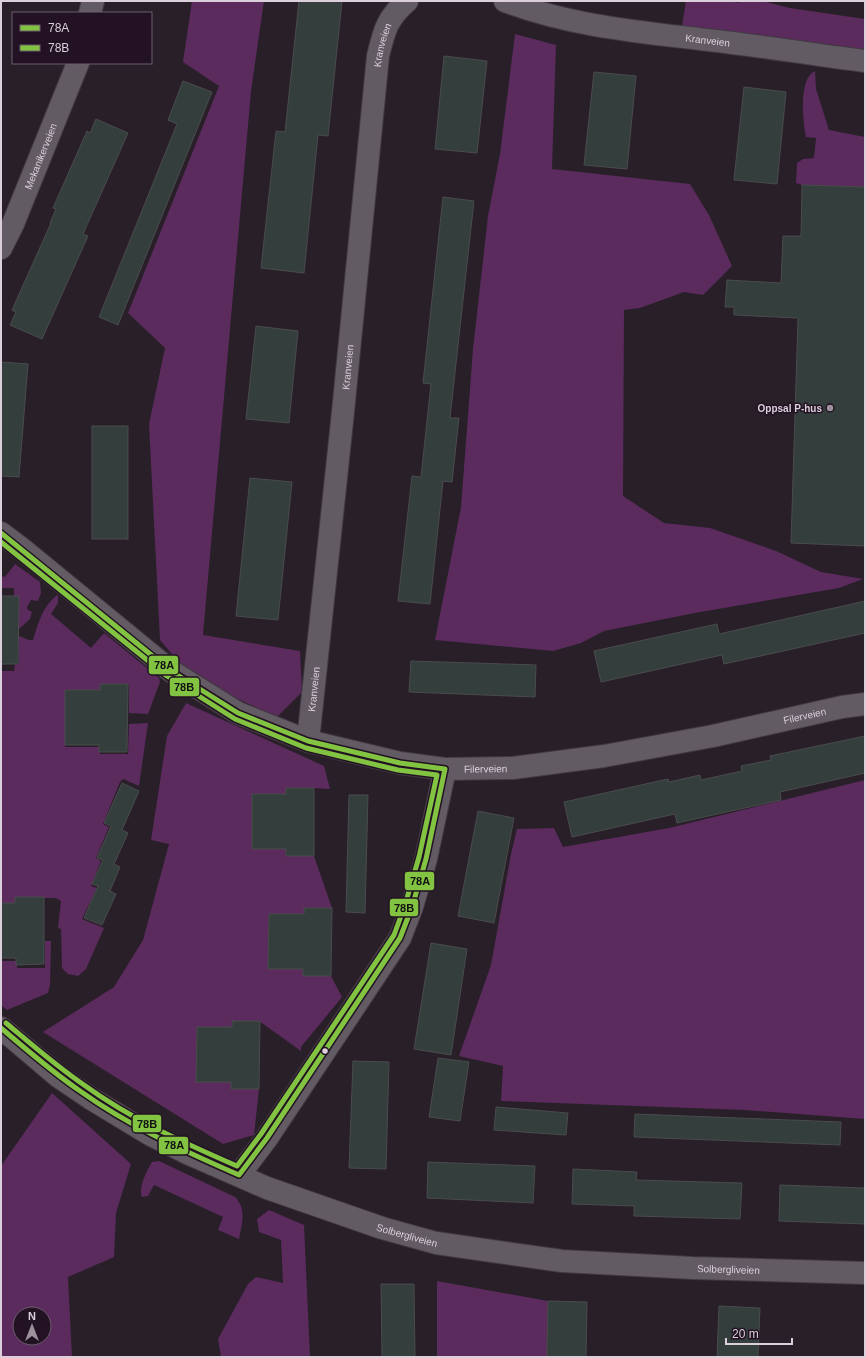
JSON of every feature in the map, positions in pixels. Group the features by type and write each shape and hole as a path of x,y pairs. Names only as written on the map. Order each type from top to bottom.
{"street":[{"path":"90,12 93,1"},
{"name":"Kranveien","path":"308,741 343,412 378,56 385,28 400,7 407,1"},
{"name":"Kranveien","path":"505,1 552,16 608,27 865,62"},
{"name":"Mekanikerveien","path":"1,248 13,224 78,64"},
{"name":"Filerveien","path":"1,533 171,671 238,713 308,741 400,763 445,769 513,768 604,756 713,736 842,707 865,704"},
{"path":"239,1175 267,1138 402,933 412,907 426,858 445,769"},
{"name":"Solbergliveien","path":"1,1028 59,1077 90,1098 151,1135 187,1153 267,1188 382,1228 436,1242 562,1261 734,1270 865,1273"}],"shaded area":[{"path":"192,1 264,1 251,91 203,635 300,651 302,692 277,717 192,678 160,640 149,424 165,348 128,313 219,86 183,62"},
{"path":"686,1 731,1 739,3 739,1 762,1 790,8 865,19 865,51 682,26"},
{"path":"515,34 556,45 552,169 690,184 709,215 732,266 703,295 684,292 640,308 624,310 623,496 664,523 710,528 776,551 821,572 863,579 839,588 695,613 604,631 581,643 553,651 435,640 461,507 473,349 488,216 500,154"},
{"path":"815,71 816,89 829,130 865,137 865,187 802,185 796,183 797,163 803,159 814,158 816,138 806,137 803,101 806,82 810,75"},
{"path":"15,564 40,582 41,593 38,601 31,600 27,607 28,610 32,612 30,619 19,629 19,596 14,596 14,588 1,588 1,576 5,577"},
{"path":"57,595 58,603 51,614 91,648 104,633 159,678 160,682 148,714 129,713 129,685 100,685 100,691 65,691 65,747 100,747 100,754 128,754 129,724 148,723 139,786 123,779 120,782 103,824 109,827 96,858 101,861 91,886 97,888 82,919 104,928 86,969 78,976 68,974 62,968 61,929 58,928 61,901 56,898 16,898 16,904 1,904 1,671 14,671 15,664 19,664 19,636 33,640 39,621 48,604"},
{"path":"186,703 324,766 330,789 286,788 286,794 252,794 252,849 286,849 287,856 314,856 332,908 304,908 304,914 269,914 268,968 303,969 303,976 331,976 342,997 301,1047 301,1051 259,1021 232,1021 232,1027 197,1027 196,1082 231,1082 231,1089 259,1089 254,1135 223,1144 43,1032 114,987 143,940 169,844 151,840 167,736"},
{"path":"865,780 865,1119 745,1110 501,1101 503,1066 459,1056 491,965 517,829 554,828 563,847 669,828"},
{"path":"45,941 51,941 50,985 48,993 7,1010 1,1005 1,961 17,961 17,968 45,968"},
{"path":"52,1093 131,1164 116,1213 114,1257 68,1277 72,1357 1,1357 1,1166"},
{"path":"159,1161 235,1197 241,1207 243,1217 239,1239 218,1230 223,1217 154,1185 148,1196 142,1197 142,1184 148,1170 152,1162"},
{"path":"269,1210 304,1225 310,1357 221,1357 218,1339 248,1284 256,1277 283,1283 281,1240 259,1232 257,1219"},
{"path":"437,1281 548,1301 547,1357 437,1357"}],"building":[{"path":"299,1 342,1 328,136 318,135 304,273 261,268 276,131 285,132"},
{"path":"444,56 487,61 477,153 435,149"},
{"path":"594,72 636,76 627,169 584,165"},
{"path":"183,81 212,92 118,325 99,317 177,124 168,120"},
{"path":"744,87 786,92 777,184 734,180"},
{"path":"96,119 128,133 83,234 88,236 42,339 10,325 16,312 12,310 51,223 56,209 53,208 87,131 90,133"},
{"name":"Oppsal P-hus","path":"802,185 865,187 865,546 791,543 798,318 734,315 734,307 725,307 727,280 781,283 783,236 801,236"},
{"path":"443,197 474,201 450,418 459,418 452,482 443,481 430,604 398,601 412,476 421,477 431,384 423,383"},
{"path":"256,326 298,331 289,423 246,419"},
{"path":"1,362 28,364 19,477 1,476"},
{"path":"92,426 128,426 128,539 92,539"},
{"path":"250,478 292,482 278,620 236,616"},
{"path":"1,596 19,596 18,664 1,664"},
{"path":"865,601 865,633 724,664 722,655 601,682 594,651 717,624 719,634"},
{"path":"411,661 536,665 535,697 409,692"},
{"path":"100,684 128,684 127,752 99,752 99,745 65,745 65,690 100,690"},
{"path":"865,736 865,773 780,792 781,800 677,823 675,814 572,837 564,802 668,779 669,782 700,775 701,780 742,771 741,766 771,760 770,756"},
{"path":"122,783 139,791 122,830 128,833 114,864 120,867 110,891 116,894 102,925 84,918 98,886 92,884 103,860 97,858 111,826 104,823"},
{"path":"286,788 314,788 314,856 286,856 286,849 252,849 252,794 286,794"},
{"path":"349,795 368,795 365,913 346,912"},
{"path":"478,811 514,818 494,923 458,916"},
{"path":"15,897 44,897 44,964 16,965 16,958 1,958 1,903 15,903"},
{"path":"304,908 332,908 331,976 303,976 303,969 268,969 269,914 304,914"},
{"path":"431,943 467,949 451,1055 414,1049"},
{"path":"232,1021 260,1021 259,1089 231,1089 231,1082 196,1082 197,1027 232,1027"},
{"path":"438,1058 469,1062 460,1121 429,1117"},
{"path":"353,1061 389,1062 386,1169 349,1168"},
{"path":"496,1107 568,1113 566,1135 494,1130"},
{"path":"635,1114 841,1122 840,1145 634,1137"},
{"path":"428,1162 535,1166 533,1203 427,1198"},
{"path":"573,1169 637,1172 636,1180 742,1183 740,1219 634,1216 634,1206 572,1204"},
{"path":"780,1185 865,1188 865,1224 779,1221"},
{"path":"381,1284 414,1284 415,1357 382,1357"},
{"path":"548,1301 587,1302 586,1357 547,1357"},
{"path":"719,1306 760,1308 758,1357 717,1357"}],"transit line":[{"name":"78A","path":"1,533 171,671 238,713 308,741 400,763 445,769 426,859 412,907 400,938 267,1138 239,1175 177,1147 118,1116 70,1084 1,1028"},
{"name":"78B","path":"1,542 167,676 235,719 306,748 398,770 437,775 419,857 405,905 394,935 261,1134 237,1166 178,1139 120,1109 44,1055 6,1023"}],"place":[{"name":"Oppsal P-hus","path":"830,408"}]}
